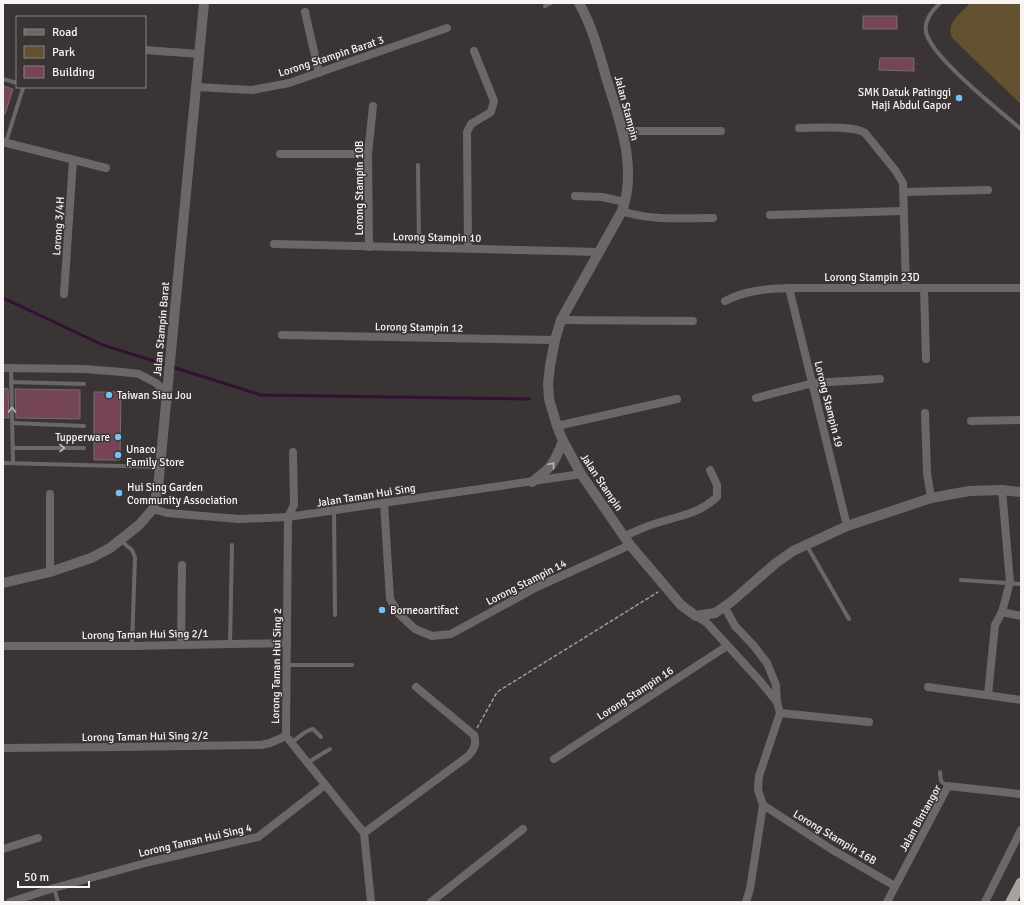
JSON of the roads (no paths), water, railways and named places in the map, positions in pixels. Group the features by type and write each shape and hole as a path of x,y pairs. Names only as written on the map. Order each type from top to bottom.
{"highway":[{"path":"1011,902 1021,883"}],"street":[{"name":"Jalan Stampin Barat","path":"3,583 50,572 91,558 121,541 153,509 158,488 168,394 204,3"},
{"name":"Jalan Stampin","path":"579,3 595,38 623,131 627,155 628,180 624,206 561,320 555,340 548,384 549,398 563,441 581,474 628,540 666,587 681,605 696,616"},
{"path":"304,12 319,72"},
{"name":"Lorong Stampin Barat 3","path":"196,87 252,90 289,83 447,28"},
{"path":"146,50 199,54"},
{"path":"468,248 467,132 471,124 491,112 494,101 474,51"},
{"name":"Lorong Stampin 10B","path":"370,247 368,154 372,106"},
{"path":"799,128 851,129 862,131 895,170 903,183 904,192 903,211 906,288"},
{"path":"623,131 721,131"},
{"path":"5,142 106,168"},
{"path":"280,154 368,154"},
{"name":"Lorong 3/4H","path":"64,294 73,160"},
{"path":"904,192 988,190"},
{"path":"575,196 602,197 624,206 637,215 713,218"},
{"path":"770,215 903,211"},
{"name":"Lorong Stampin 10","path":"274,244 599,252"},
{"name":"Lorong Stampin 23D","path":"725,301 739,294 752,291 789,288 1021,288"},
{"name":"Lorong Stampin 19","path":"789,288 847,526"},
{"path":"924,288 926,358"},
{"path":"561,320 694,321"},
{"name":"Lorong Stampin 12","path":"282,335 555,340"},
{"path":"7,368 84,369 134,373 140,374 156,383 168,394"},
{"path":"756,398 813,383 880,378"},
{"path":"557,426 677,399"},
{"path":"925,413 927,473 931,498"},
{"path":"971,421 1021,420"},
{"path":"532,482 548,470 556,460 563,441"},
{"name":"Lorong Taman Hui Sing 2","path":"289,739 287,665 288,517 294,505 293,452"},
{"name":"Lorong Stampin 14","path":"384,503 390,599 399,614 415,629 432,636 451,634 628,540 656,523 697,511 708,506 717,497 717,485 710,470"},
{"name":"Jalan Taman Hui Sing","path":"153,509 167,513 239,519 288,517 581,474"},
{"path":"988,695 995,625 1002,612 1010,582 1002,490"},
{"path":"696,616 715,613 793,551 847,526 931,498 969,491 1002,490 1021,492"},
{"path":"50,494 50,572"},
{"path":"181,644 182,565"},
{"path":"724,606 734,626 754,646 766,663 776,685 777,702 780,713 760,776 758,790 763,805 750,889 746,902"},
{"path":"1002,612 1021,616"},
{"path":"696,616 708,624 727,646 743,661 777,702"},
{"name":"Lorong Taman Hui Sing 2/1","path":"3,646 132,646 287,643"},
{"name":"Lorong Stampin 16","path":"554,758 727,646"},
{"path":"364,833 467,757 474,750 476,742 474,735 416,687"},
{"path":"928,687 1021,700"},
{"path":"780,713 869,722"},
{"path":"289,739 364,833 371,902"},
{"name":"Lorong Taman Hui Sing 2/2","path":"3,748 120,748 262,745 289,739"},
{"name":"Lorong Taman Hui Sing 4","path":"10,902 54,888 149,862 258,837 325,785"},
{"name":"Jalan Bintangor","path":"887,902 948,786 1021,794"},
{"name":"Lorong Stampin 16B","path":"763,805 831,849 896,886"},
{"path":"431,902 523,829"},
{"path":"985,902 1021,830"},
{"path":"3,849 38,838"}],"lane":[{"path":"545,6 551,3"},
{"path":"940,3 932,11 926,25 926,32 933,46 960,77 1021,129"},
{"path":"3,79 16,83"},
{"path":"5,142 23,88"},
{"path":"418,165 420,248"},
{"path":"7,368 11,382 13,463"},
{"path":"11,382 84,384"},
{"path":"12,423 84,426"},
{"path":"13,448 84,448"},
{"path":"3,463 160,467"},
{"path":"334,511 335,615"},
{"path":"121,541 132,550 135,558 132,646"},
{"path":"806,544 850,619"},
{"path":"230,643 232,545"},
{"path":"961,580 1010,582 1021,584"},
{"path":"287,665 352,665"},
{"path":"289,739 298,738 309,729 313,728 320,737"},
{"path":"307,763 330,749"},
{"path":"940,772 941,782 948,786"},
{"path":"54,888 58,902"}],"waterway":[{"path":"3,298 103,345 261,395 530,399"}],"place":[{"name":"SMK Datuk Patinggi Haji Abdul Gapor","path":"959,98"},
{"name":"Taiwan Siau Jou","path":"109,395"},
{"name":"Tupperware","path":"118,437"},
{"name":"Unaco Family Store","path":"118,455"},
{"name":"Hui Sing Garden Community Association","path":"119,493"},
{"name":"Borneoartifact","path":"382,610"}]}
